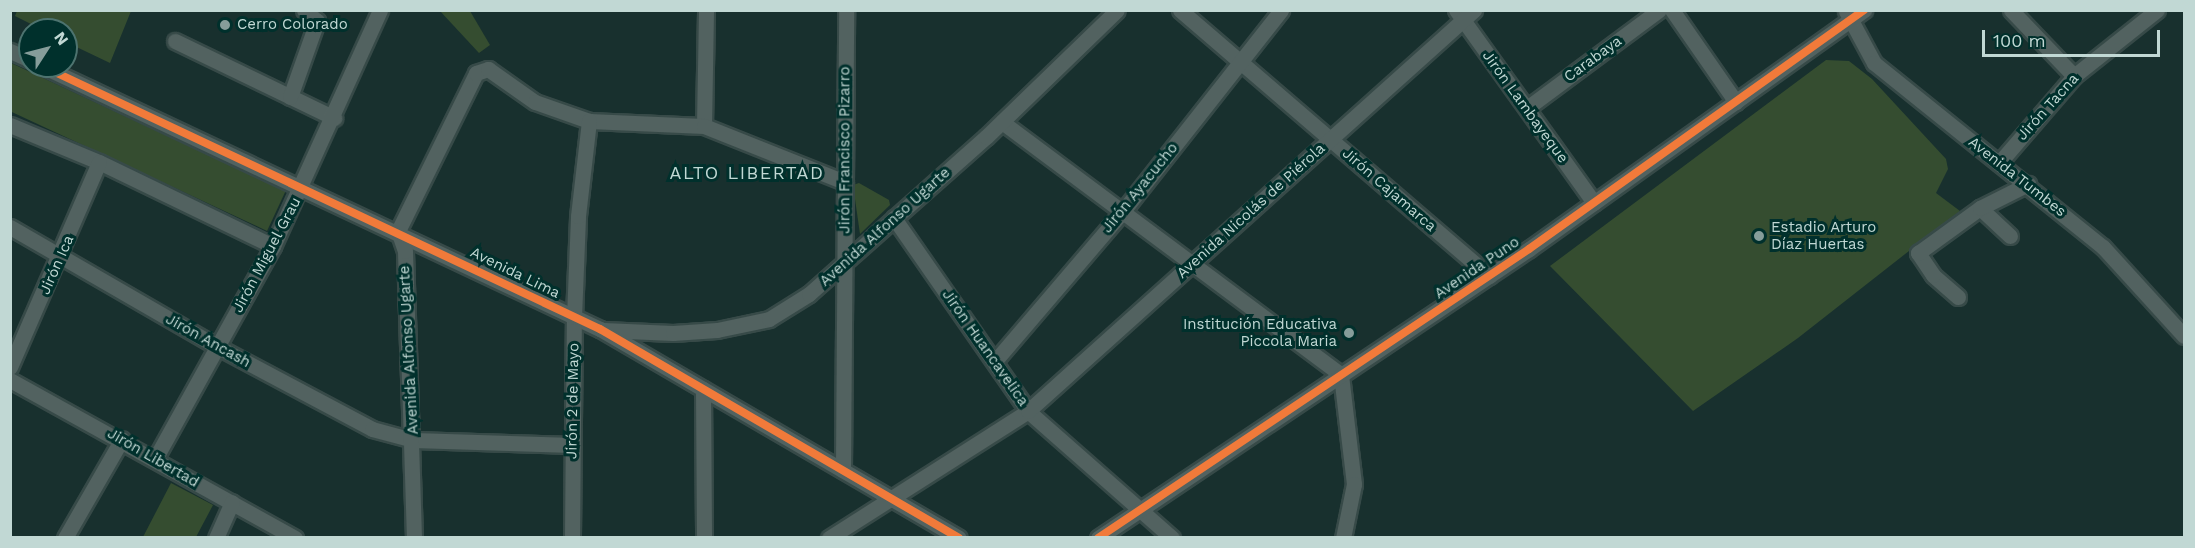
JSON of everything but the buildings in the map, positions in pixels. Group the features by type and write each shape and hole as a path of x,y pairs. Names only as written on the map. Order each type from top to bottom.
{"street":[{"path":"290,97 317,21 304,10"},
{"name":"Jirón Miguel Grau","path":"155,459 302,189 380,10"},
{"path":"704,126 706,10"},
{"name":"Jirón Francisco Pizarro","path":"843,470 846,10"},
{"name":"Avenida Alfonso Ugarte","path":"601,330 673,333 717,330 769,319 809,294 844,265 1002,122 1117,10"},
{"name":"Jirón Cajamarca","path":"1180,10 1489,276"},
{"name":"Jirón Ayacucho","path":"995,362 1123,211 1281,10"},
{"name":"Carabaya","path":"1527,108 1659,10"},
{"path":"1672,10 1736,102"},
{"name":"Avenida Puno","path":"1098,537 1489,276 1736,102 1848,15 1864,10"},
{"path":"2011,10 2074,76"},
{"name":"Jirón Tacna","path":"1999,163 2074,76 2157,10"},
{"name":"Jirón Lambayeque","path":"1464,13 1594,203"},
{"name":"Avenida Nicolás de Piérola","path":"830,537 1028,411 1330,140 1464,13"},
{"name":"Avenida Tumbes","path":"1848,15 1874,63 2028,184 2122,264 2184,336"},
{"path":"175,41 334,118"},
{"path":"398,231 476,73 488,69 535,102 589,121 704,126 845,182"},
{"name":"Avenida Lima","path":"67,78 302,189 398,231 601,330 959,537"},
{"name":"Jirón 2 de Mayo","path":"572,537 574,317 578,216 589,121"},
{"path":"1002,122 1341,375 1354,484 1343,537"},
{"path":"10,125 99,162 273,246"},
{"name":"Jirón Ica","path":"10,367 62,256 99,162"},
{"path":"1958,297 1933,275 1918,253 1980,208 2028,184"},
{"path":"1980,208 2010,236"},
{"name":"Jirón Huancavelica","path":"894,218 1028,411 1172,537"},
{"name":"Jirón Ancash","path":"10,227 218,347 372,429 413,440 573,445"},
{"name":"Avenida Alfonso Ugarte","path":"398,231 405,251 413,440 414,537"},
{"name":"Jirón Libertad","path":"10,380 122,439 295,537"},
{"path":"703,389 704,537"},
{"path":"65,537 122,439"},
{"path":"216,537 232,502"}],"green space":[{"path":"17,10 131,11 110,63 78,48 78,18 19,18 15,16"},
{"path":"440,11 470,11 490,45 479,53"},
{"name":"Estadio Arturo Díaz Huertas","path":"1826,60 1849,61 1872,79 1946,159 1948,169 1936,193 1960,211 1798,338 1693,411 1550,266"},
{"path":"11,63 18,66 18,78 43,78 286,191 267,231 10,111 10,65"},
{"path":"859,183 889,200 890,205 860,234 853,185"},
{"path":"171,483 213,505 196,537 143,537"}],"cycle path":[{"path":"1098,538 1529,249 1864,10"},
{"path":"67,78 600,329 959,538"}],"place":[{"name":"Cerro Colorado","path":"225,25"},
{"name":"Estadio Arturo Díaz Huertas","path":"1759,236"},
{"name":"Institución Educativa Piccola Maria","path":"1349,333"}],"district":[{"name":"ALTO LIBERTAD","path":"747,173"}]}
